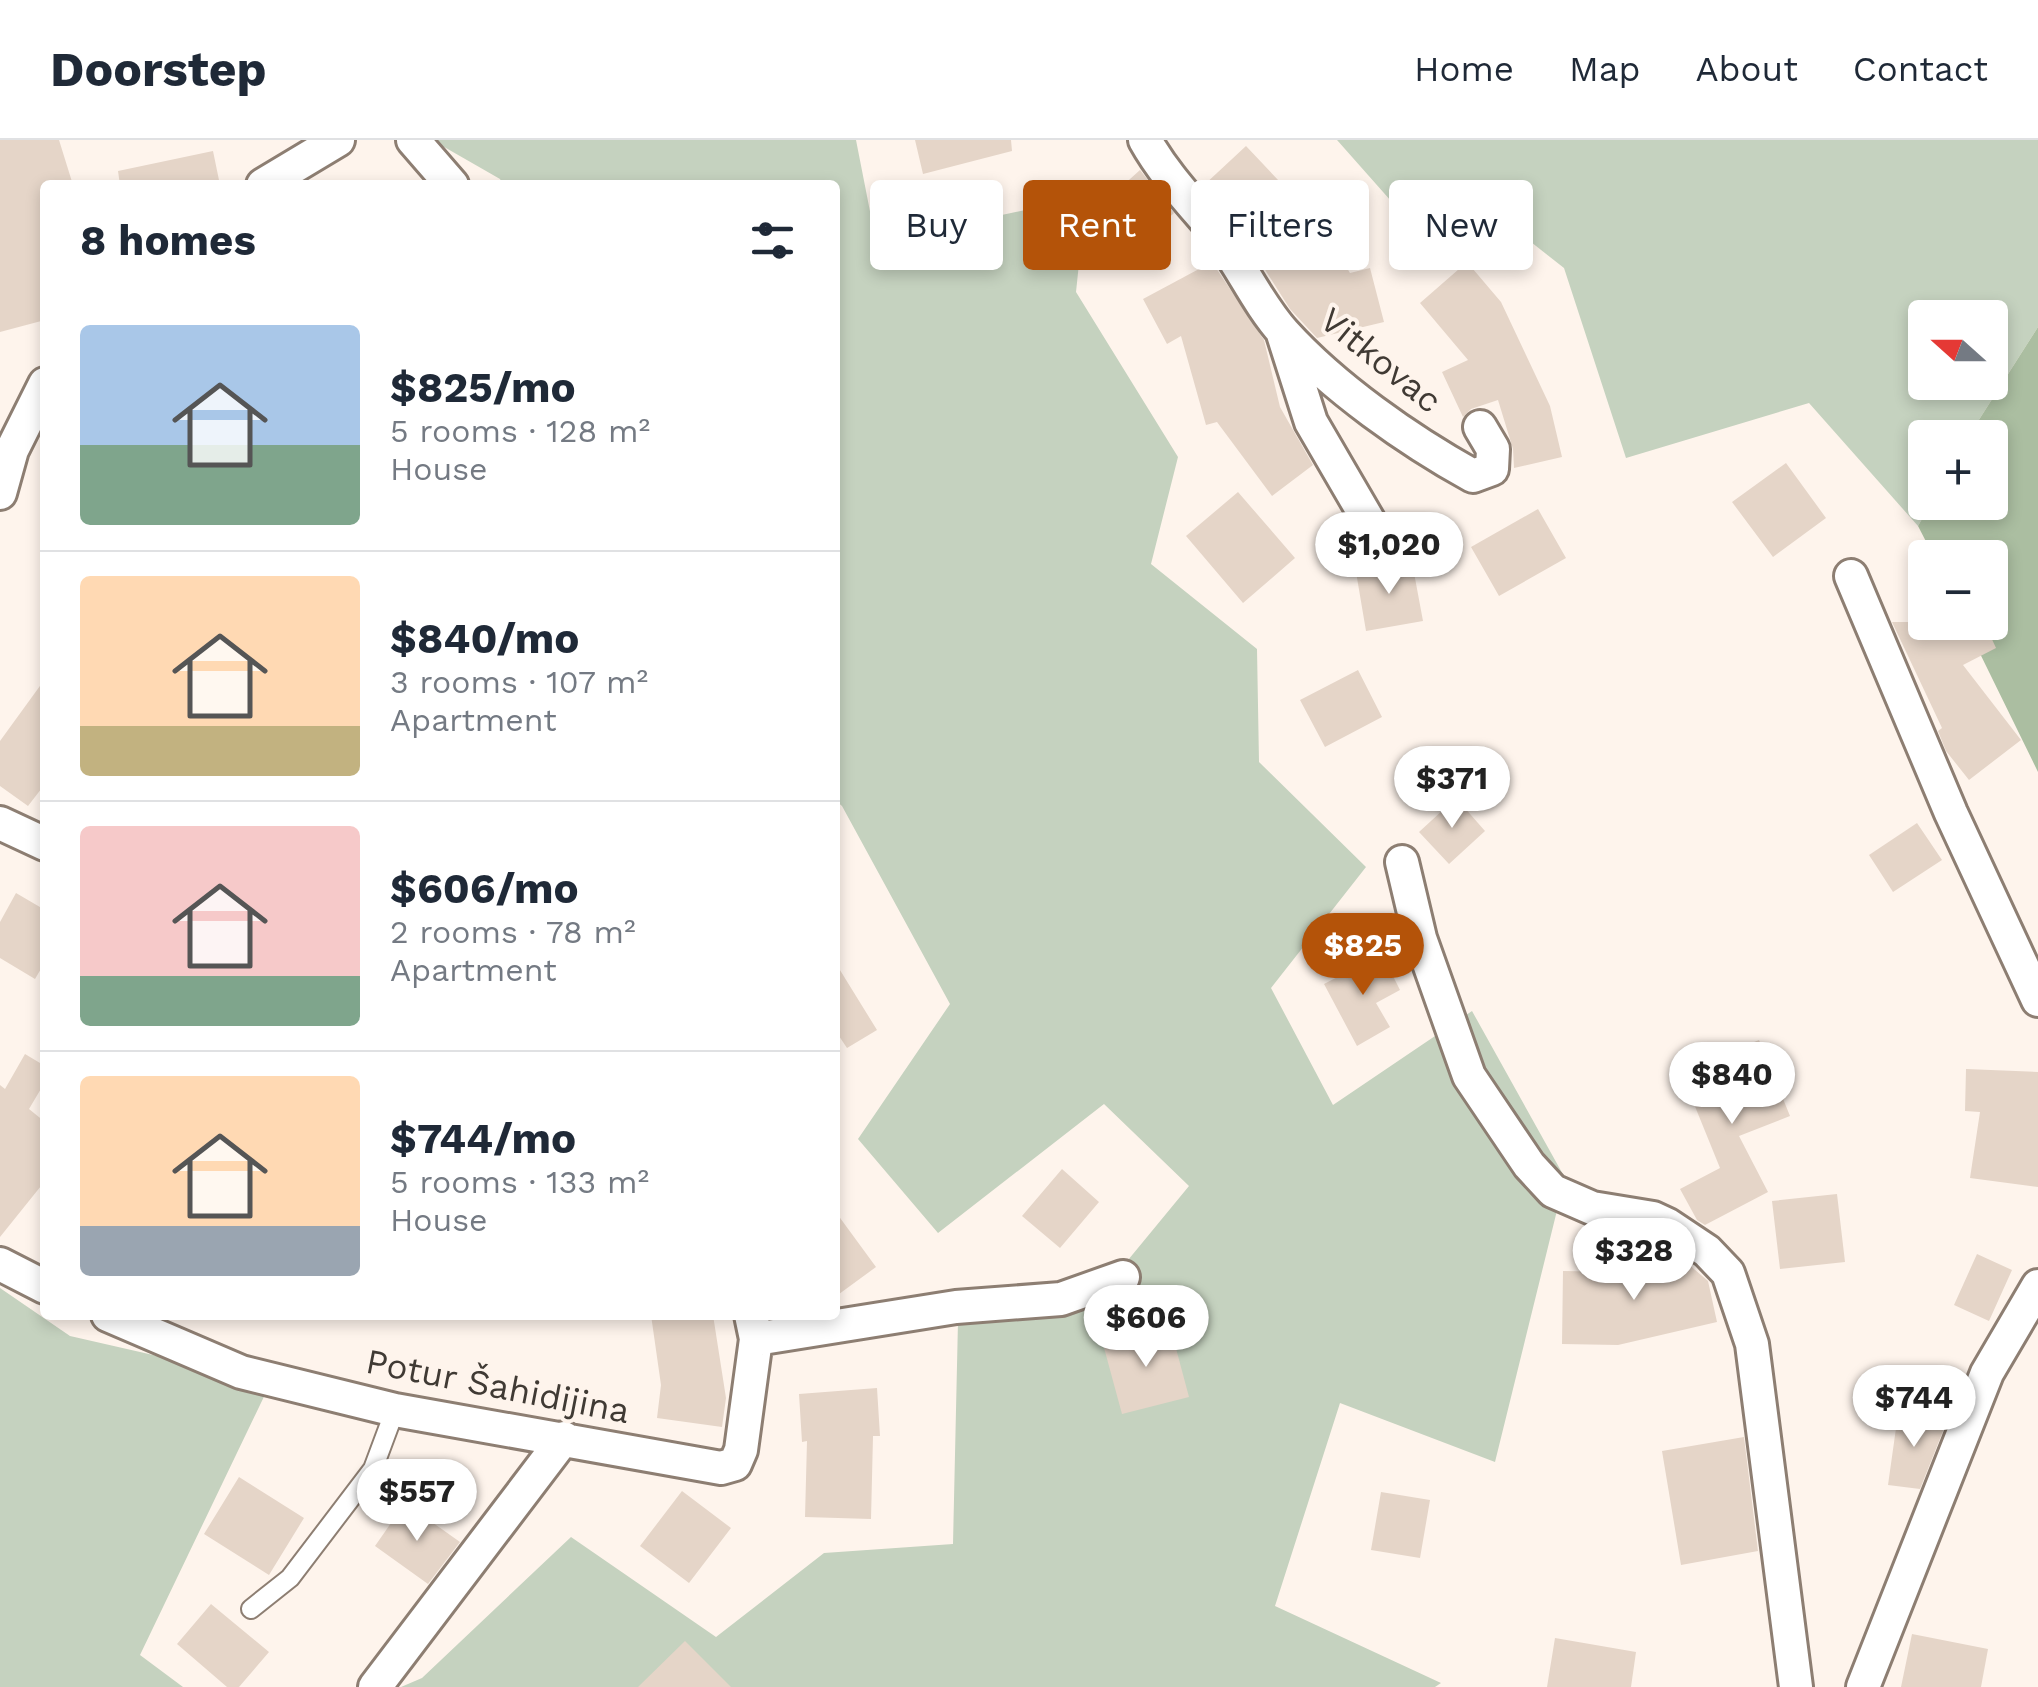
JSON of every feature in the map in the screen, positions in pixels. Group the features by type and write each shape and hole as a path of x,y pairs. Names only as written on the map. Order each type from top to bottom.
{"street":[{"path":"272,180 338,140"},
{"path":"412,140 448,180"},
{"name":"Vitkovac","path":"1145,140 1161,168 1216,233 1282,332 1350,392 1473,476 1492,470 1494,449 1480,427"},
{"path":"1282,332 1310,422 1386,549"},
{"path":"0,494 12,450 40,394"},
{"path":"1851,576 1951,813 2038,1000"},
{"path":"0,823 40,842"},
{"path":"1402,862 1420,938 1469,1076 1529,1165 1553,1191 1592,1208 1653,1218 1682,1233 1728,1273 1752,1344 1796,1687"},
{"path":"0,1264 40,1284"},
{"path":"840,1318 1061,1298 1124,1277"},
{"path":"1863,1687 1987,1372 2038,1286"},
{"name":"Potur Šahidijina","path":"120,1320 241,1372 395,1410 721,1468 735,1464 741,1450 754,1327"},
{"path":"754,1327 825,1320"},
{"path":"376,1687 564,1438"}],"lane":[{"path":"251,1608 290,1578 373,1468 395,1410"}],"green space":[{"path":"432,140 856,140 870,211 870,270 1003,270 1003,215 1023,210 1023,270 1078,270 1076,292 1178,457 1151,564 1257,649 1259,762 1366,867 1271,988 1333,1105 1472,1011 1565,1178 1495,1462 1340,1403 1275,1606 1441,1683 1435,1687 401,1687 422,1678 571,1537 716,1637 824,1553 953,1544 958,1321 1105,1288 1189,1186 1104,1104 938,1233 858,1139 950,1004 840,804 840,180 500,180"},
{"path":"1337,140 2038,140 2038,327 2008,374 2008,300 1908,300 1908,400 1992,400 1979,420 1908,420 1908,515 1809,403 1626,458 1564,268 1533,244 1533,180 1389,180 1389,199"},
{"path":"2038,327 2038,772 1973,640 2008,640 2008,540 1925,540 1918,526 1921,520 2008,520 2008,420 1979,420 1992,400 2008,400 2008,374"},
{"path":"0,1288 40,1315 40,1320 47,1320 70,1336 271,1382 140,1655 183,1687 0,1687"}],"building":[{"path":"0,140 59,140 71,180 40,180 40,321 0,332"},
{"path":"915,140 1011,140 1012,151 923,174"},
{"path":"1246,146 1278,180 1209,180"},
{"path":"213,151 219,180 119,180 118,171"},
{"path":"1140,170 1148,180 1129,180"},
{"path":"1370,268 1384,322 1317,338 1290,309 1265,270 1350,273"},
{"path":"1197,270 1217,270 1264,340 1280,407 1313,465 1272,496 1217,422 1206,425 1181,336 1167,344 1143,299"},
{"path":"1458,270 1474,270 1501,302 1550,406 1562,457 1514,468 1513,449 1498,400 1471,409 1463,417 1442,372 1468,360 1420,303"},
{"path":"1786,463 1826,518 1773,557 1732,502"},
{"path":"1238,492 1295,558 1243,603 1186,536"},
{"path":"1538,509 1566,558 1499,596 1471,547"},
{"path":"1412,562 1423,621 1366,631 1356,572"},
{"path":"1892,622 1908,622 1908,640 1992,640 1996,648 1963,665 2021,740 1969,780 1946,751 1938,731 1942,728"},
{"path":"1358,670 1382,717 1325,747 1300,700"},
{"path":"40,686 40,790 28,806 0,786 0,741"},
{"path":"1456,798 1485,831 1449,864 1419,832"},
{"path":"1917,823 1942,860 1893,892 1869,855"},
{"path":"16,893 40,907 40,970 35,979 0,958 0,922"},
{"path":"1382,954 1400,990 1376,1003 1390,1027 1357,1046 1324,984"},
{"path":"840,970 877,1030 847,1048 840,1038"},
{"path":"1759,1040 1790,1116 1739,1136 1768,1192 1705,1225 1697,1220 1680,1189 1720,1168 1681,1072"},
{"path":"25,1054 40,1063 40,1090 29,1109 40,1118 40,1187 0,1237 0,1085 5,1089"},
{"path":"1966,1069 2038,1072 2038,1187 1970,1178 1980,1112 1965,1111"},
{"path":"1062,1169 1099,1202 1060,1248 1022,1216"},
{"path":"1837,1194 1845,1262 1780,1269 1772,1201"},
{"path":"840,1218 876,1267 840,1293"},
{"path":"1977,1254 2012,1270 1989,1321 1954,1305"},
{"path":"1680,1257 1708,1281 1717,1322 1618,1345 1562,1344 1563,1271 1617,1272"},
{"path":"652,1320 714,1320 726,1398 722,1427 657,1418 661,1385"},
{"path":"1170,1326 1189,1397 1122,1414 1103,1344"},
{"path":"877,1388 880,1436 873,1436 871,1519 805,1517 807,1441 802,1442 799,1394"},
{"path":"1898,1414 1947,1421 1920,1489 1888,1485"},
{"path":"1744,1437 1758,1551 1681,1565 1662,1451"},
{"path":"239,1477 304,1518 269,1575 204,1534"},
{"path":"682,1491 731,1528 689,1583 640,1546"},
{"path":"1381,1492 1430,1500 1420,1558 1371,1550"},
{"path":"405,1503 460,1542 428,1584 375,1546"},
{"path":"211,1604 269,1652 239,1687 227,1687 177,1644"},
{"path":"1912,1634 1988,1649 1981,1687 1901,1687"},
{"path":"1555,1638 1636,1652 1631,1687 1547,1687"},
{"path":"685,1641 731,1687 638,1687"}]}
